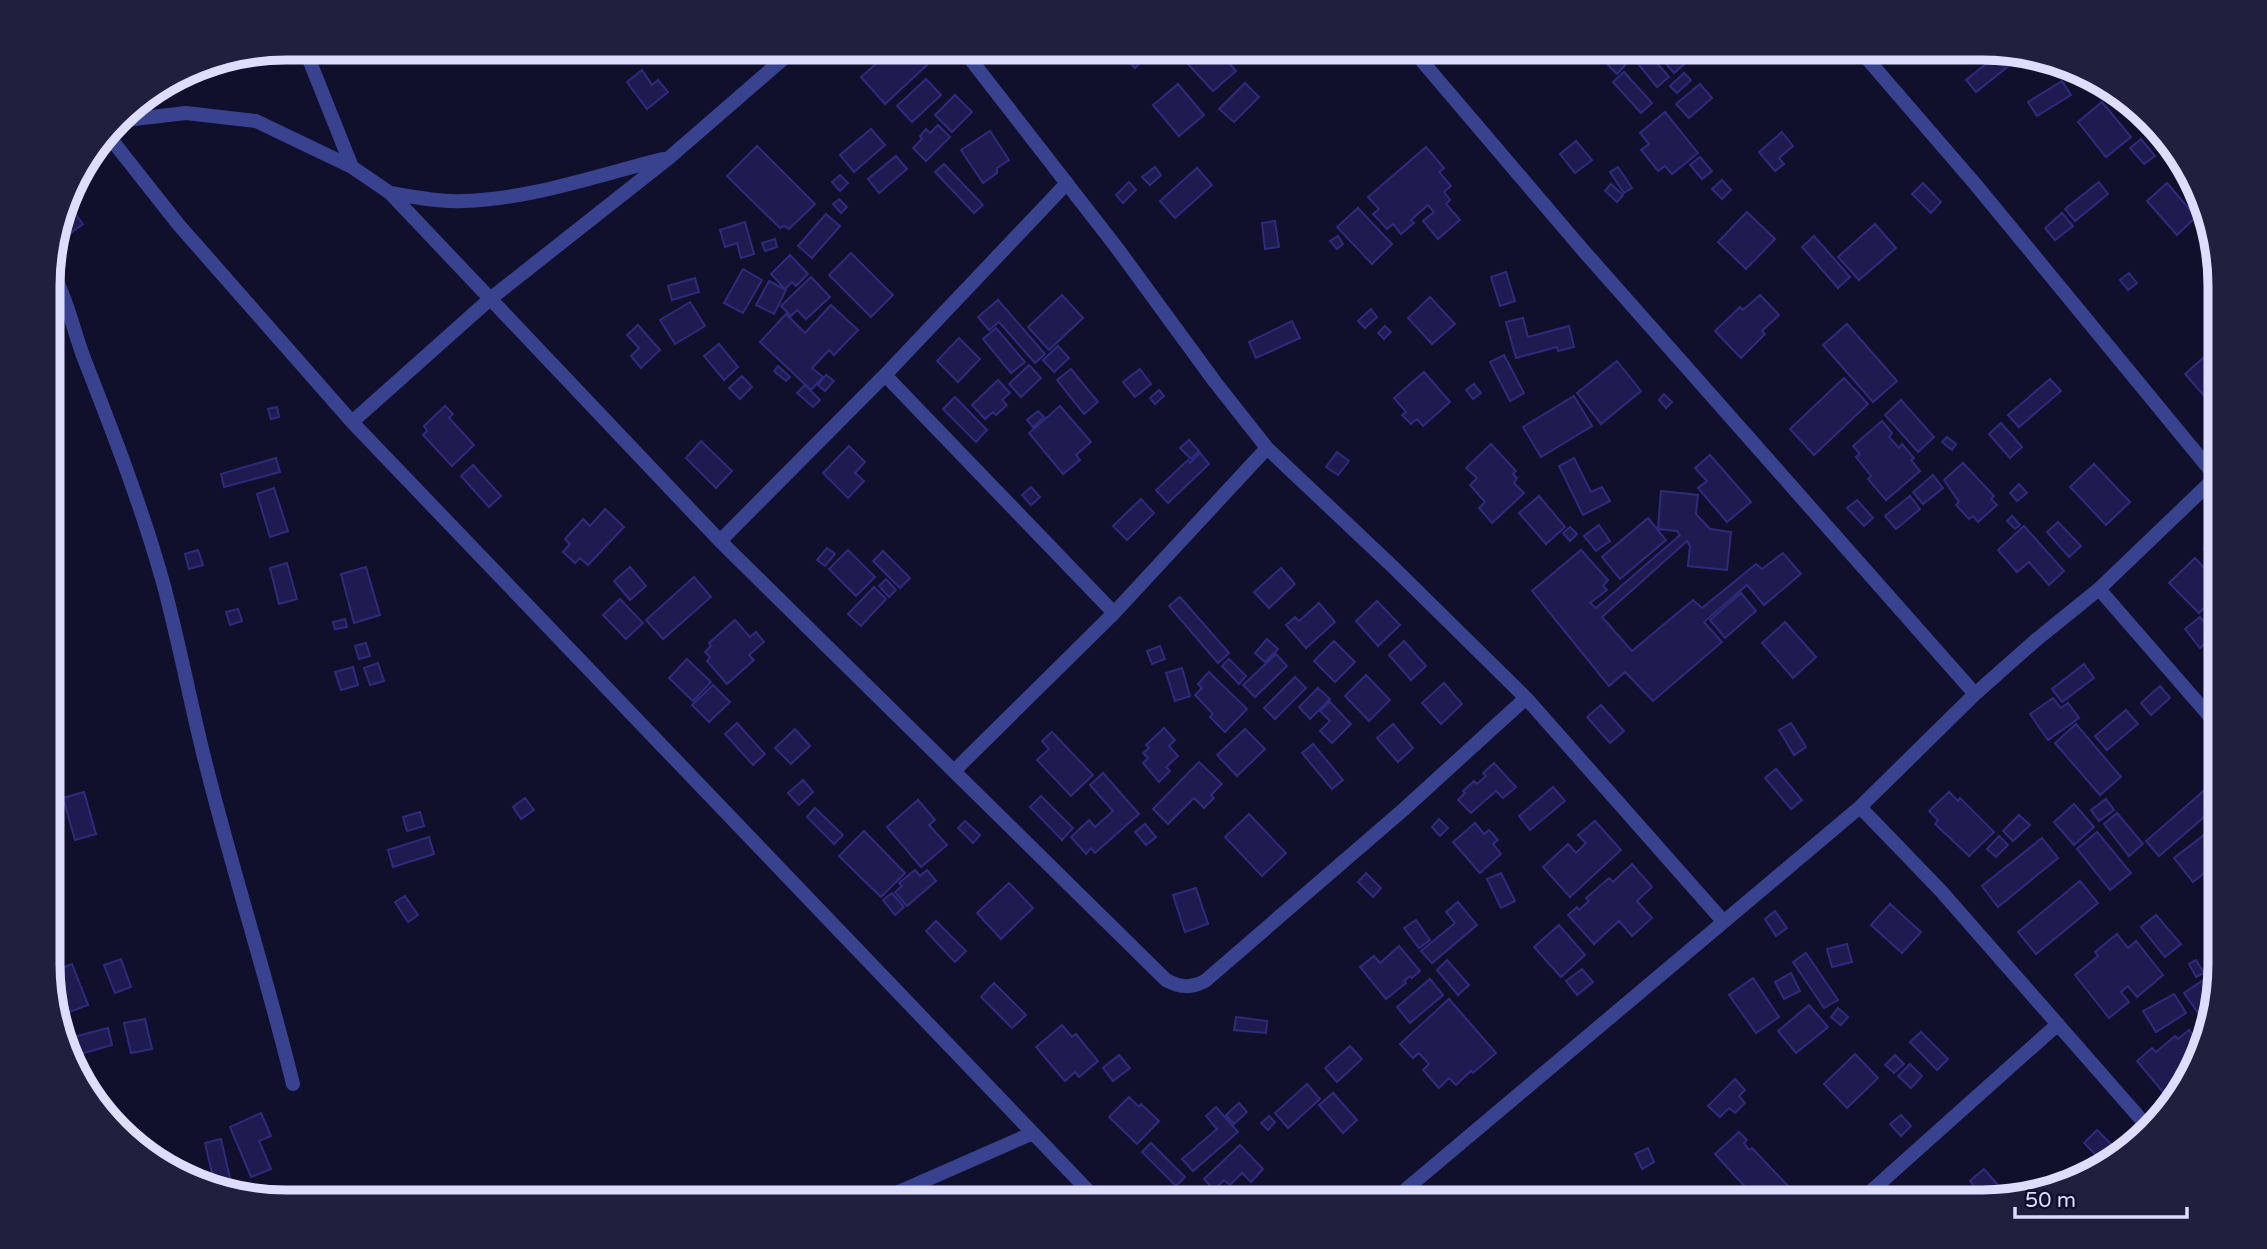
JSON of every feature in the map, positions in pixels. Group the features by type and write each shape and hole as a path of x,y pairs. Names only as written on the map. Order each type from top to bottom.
{"street":[{"path":"309,60 352,167"},
{"path":"352,422 490,299 670,157 783,60"},
{"path":"971,60 1267,449 1392,566 1526,698 1723,921"},
{"path":"1421,60 1583,249 1975,694"},
{"path":"1868,60 2208,464"},
{"path":"133,119 186,113 256,121 352,167 390,193 720,541 1174,985 1194,987 1205,981 1403,810 1526,698"},
{"path":"112,141 178,224 352,422 1087,1190"},
{"path":"390,193 432,200 465,201 506,197 670,157"},
{"path":"720,541 885,375 1067,183"},
{"path":"60,291 118,445 163,583 204,757 272,997 293,1084"},
{"path":"885,375 1114,613"},
{"path":"955,770 1114,613 1267,449"},
{"path":"1408,1189 1860,807 1975,694 2099,589 2208,484"},
{"path":"2099,589 2208,714"},
{"path":"1860,807 1941,891 2143,1121"},
{"path":"1873,1189 2058,1024"},
{"path":"904,1190 1033,1133"}],"building":[{"path":"922,60 927,65 885,104 861,77 879,61"},
{"path":"1127,60 1143,60 1135,68"},
{"path":"1192,60 1226,60 1236,71 1213,91 1188,64"},
{"path":"1613,60 1624,60 1627,63 1617,74 1608,65"},
{"path":"1635,60 1655,60 1669,77 1657,87"},
{"path":"1663,60 1689,60 1674,73"},
{"path":"1991,60 2014,62 1976,92 1966,80"},
{"path":"642,70 652,85 658,80 668,92 647,109 627,82"},
{"path":"1624,72 1652,103 1641,113 1613,82"},
{"path":"1684,73 1691,80 1677,93 1670,86"},
{"path":"926,79 941,95 912,122 897,106"},
{"path":"2062,81 2071,95 2037,116 2028,102"},
{"path":"1245,83 1259,97 1234,122 1219,109"},
{"path":"1178,84 1204,115 1179,136 1153,105"},
{"path":"1700,84 1712,98 1689,118 1676,104"},
{"path":"955,95 972,112 952,132 935,115"},
{"path":"2102,102 2131,137 2106,157 2078,122"},
{"path":"1665,112 1698,153 1672,174 1665,166 1658,171 1641,150 1649,144 1640,133"},
{"path":"938,125 950,137 926,161 913,148 922,139 920,136 926,129 930,133"},
{"path":"871,129 885,145 854,172 840,155"},
{"path":"990,131 1009,160 983,183 961,150"},
{"path":"1782,132 1793,146 1779,158 1784,164 1775,171 1759,152"},
{"path":"2141,139 2155,156 2144,164 2130,148"},
{"path":"1576,141 1592,160 1575,173 1560,154"},
{"path":"757,146 815,204 789,229 784,226 780,228 727,176"},
{"path":"1426,147 1444,168 1439,172 1451,186 1444,192 1450,200 1446,204 1460,220 1438,239 1423,221 1434,212 1428,205 1411,220 1414,223 1401,234 1393,224 1387,229 1373,214 1379,209 1368,197"},
{"path":"896,156 907,169 879,193 868,179"},
{"path":"1700,157 1712,171 1702,179 1690,165"},
{"path":"944,164 983,205 974,213 935,172"},
{"path":"1155,167 1161,175 1150,185 1142,177"},
{"path":"1618,167 1632,188 1624,193 1610,172"},
{"path":"1197,168 1212,185 1175,218 1160,201"},
{"path":"840,175 848,183 840,191 832,182"},
{"path":"1722,180 1731,190 1722,199 1712,189"},
{"path":"1129,182 1136,190 1123,203 1116,195"},
{"path":"2099,182 2108,194 2075,221 2065,209"},
{"path":"1923,183 1941,202 1931,213 1912,194"},
{"path":"2167,183 2196,217 2177,235 2147,201"},
{"path":"1611,184 1623,195 1617,202 1605,191"},
{"path":"839,199 847,207 841,213 833,204"},
{"path":"1358,208 1392,244 1372,264 1337,227"},
{"path":"73,211 83,224 68,235 66,232"},
{"path":"1747,212 1775,239 1746,269 1718,242"},
{"path":"2062,213 2073,226 2055,240 2045,228"},
{"path":"826,214 840,226 812,258 798,246"},
{"path":"1275,221 1279,247 1265,249 1262,223"},
{"path":"745,222 754,254 741,258 737,243 725,247 720,230"},
{"path":"1875,224 1896,248 1859,280 1838,257"},
{"path":"1338,236 1343,244 1337,249 1330,241"},
{"path":"1814,236 1850,277 1838,288 1802,247"},
{"path":"775,239 777,247 765,251 762,243"},
{"path":"851,253 893,295 871,317 829,275"},
{"path":"790,255 808,274 796,286 792,282 785,289 771,274"},
{"path":"743,269 762,280 743,313 724,303"},
{"path":"1506,272 1515,301 1500,306 1491,277"},
{"path":"2129,273 2137,283 2128,290 2120,280"},
{"path":"811,277 830,297 806,319 797,310 791,316 781,306"},
{"path":"695,278 699,292 672,300 668,286"},
{"path":"769,281 786,290 774,314 756,305"},
{"path":"1062,295 1083,318 1049,350 1028,327"},
{"path":"1760,295 1779,315 1762,331 1765,334 1741,358 1715,331 1740,307 1743,310"},
{"path":"1430,297 1455,324 1432,344 1408,318"},
{"path":"998,300 1045,354 1035,363 999,322 989,330 978,317"},
{"path":"690,302 705,326 675,344 660,320"},
{"path":"831,305 858,330 834,355 829,350 812,368 823,377 811,390 760,342 786,314 805,333"},
{"path":"1371,309 1377,317 1365,328 1358,321"},
{"path":"1523,318 1528,337 1569,326 1574,347 1558,351 1557,347 1516,358 1506,322"},
{"path":"1292,321 1300,338 1256,358 1249,342"},
{"path":"1847,324 1897,381 1873,402 1823,345"},
{"path":"638,325 660,350 641,368 631,356 639,348 627,335"},
{"path":"1385,326 1391,332 1384,339 1378,333"},
{"path":"996,328 1025,362 1011,373 983,339"},
{"path":"959,338 980,359 958,382 937,361"},
{"path":"719,344 738,367 724,380 704,356"},
{"path":"1058,346 1069,358 1054,372 1043,360"},
{"path":"2208,354 2208,400 2185,374"},
{"path":"1504,355 1524,393 1510,401 1490,362"},
{"path":"1617,361 1641,391 1601,424 1577,393"},
{"path":"1029,365 1041,378 1021,397 1009,384"},
{"path":"778,366 790,377 786,381 774,371"},
{"path":"1071,369 1098,402 1084,414 1057,380"},
{"path":"1140,369 1151,384 1135,397 1123,382"},
{"path":"1424,372 1450,402 1423,426 1417,419 1411,424 1402,415 1406,412 1394,398"},
{"path":"826,375 834,381 825,391 818,385"},
{"path":"742,376 752,387 740,399 729,388"},
{"path":"1844,378 1868,404 1814,455 1790,429"},
{"path":"2050,379 2061,391 2019,427 2008,415"},
{"path":"998,380 1010,393 1002,400 1007,405 996,415 993,412 985,419 972,405"},
{"path":"1474,384 1481,393 1473,399 1466,390"},
{"path":"805,385 820,400 813,407 797,393"},
{"path":"1159,390 1164,396 1155,404 1150,398"},
{"path":"1664,394 1672,402 1666,408 1659,400"},
{"path":"1574,396 1592,426 1541,457 1523,427"},
{"path":"955,397 987,430 976,442 943,409"},
{"path":"1901,400 1934,437 1918,452 1885,415"},
{"path":"445,406 453,414 449,418 474,445 452,466 423,435 427,431 424,426"},
{"path":"1060,406 1091,442 1076,455 1080,460 1063,474 1029,433"},
{"path":"277,407 279,417 271,419 268,409"},
{"path":"1038,411 1044,417 1033,427 1027,420"},
{"path":"1882,421 1892,433 1889,437 1899,448 1902,444 1914,458 1911,460 1920,471 1886,500 1868,479 1871,476 1856,457 1860,454 1853,446"},
{"path":"2001,423 2022,447 2010,458 1989,434"},
{"path":"1947,437 1956,444 1952,450 1942,442"},
{"path":"1189,440 1199,451 1191,459 1180,448"},
{"path":"701,441 732,471 716,488 686,458"},
{"path":"1491,444 1516,471 1513,474 1517,478 1514,483 1524,493 1492,523 1479,508 1485,502 1470,485 1477,478 1466,468"},
{"path":"849,446 865,462 855,473 864,481 848,498 823,473"},
{"path":"1337,452 1349,461 1338,475 1326,467"},
{"path":"1200,453 1209,464 1168,503 1156,490 1188,460 1190,463"},
{"path":"1710,455 1751,502 1727,522 1698,488 1707,481 1695,468"},
{"path":"276,458 280,472 224,487 221,474"},
{"path":"1574,458 1591,492 1602,487 1610,501 1583,515 1559,466"},
{"path":"1963,463 1994,496 1991,499 1997,505 1978,522 1973,516 1969,519 1956,505 1959,502 1944,480"},
{"path":"2094,464 2130,502 2106,525 2070,487"},
{"path":"473,465 501,496 489,507 461,476"},
{"path":"1933,475 1943,488 1923,504 1913,492"},
{"path":"2019,484 2027,493 2017,501 2010,493"},
{"path":"1031,487 1040,497 1031,505 1022,495"},
{"path":"274,488 288,531 270,537 257,494"},
{"path":"1661,491 1698,495 1696,514 1710,529 1731,532 1727,570 1688,566 1690,546 1687,541 1602,617 1632,651 1693,600 1702,608 1756,564 1762,569 1783,553 1801,574 1764,605 1747,585 1704,622 1722,642 1653,701 1625,672 1609,686 1532,591 1581,550 1608,580 1603,586 1607,590 1590,603 1596,608 1680,535 1677,531 1658,529"},
{"path":"1539,496 1565,527 1546,544 1519,513"},
{"path":"1910,496 1920,509 1896,529 1885,516"},
{"path":"1141,499 1154,513 1127,540 1113,526"},
{"path":"1857,500 1873,518 1864,526 1847,508"},
{"path":"605,509 624,527 588,565 580,558 575,563 563,552 570,544 565,539 583,519 590,526"},
{"path":"2012,516 2020,525 2015,529 2007,521"},
{"path":"1648,518 1666,540 1620,579 1602,557"},
{"path":"2058,522 2081,546 2069,557 2047,532"},
{"path":"1599,525 1610,541 1596,551 1584,536"},
{"path":"2024,526 2064,571 2049,585 2029,562 2017,572 1998,550"},
{"path":"1570,527 1577,534 1570,541 1563,533"},
{"path":"827,548 835,554 825,566 817,560"},
{"path":"198,550 203,565 189,569 185,554"},
{"path":"848,550 875,577 856,596 829,569"},
{"path":"883,551 910,578 900,588 873,561"},
{"path":"2195,558 2206,570 2208,568 2208,604 2199,613 2169,583"},
{"path":"287,563 297,599 279,604 270,568"},
{"path":"366,567 380,615 354,623 341,574"},
{"path":"630,567 646,586 630,600 614,581"},
{"path":"1281,568 1295,584 1269,608 1254,592"},
{"path":"694,577 711,597 663,639 646,620"},
{"path":"886,579 896,590 889,597 879,586"},
{"path":"874,587 886,599 861,626 848,614"},
{"path":"1741,593 1756,611 1725,638 1710,620"},
{"path":"1180,597 1229,653 1218,663 1169,606"},
{"path":"620,599 643,623 626,639 603,615"},
{"path":"1377,601 1400,625 1378,646 1356,621"},
{"path":"1319,603 1335,622 1306,648 1286,625 1295,617 1299,621"},
{"path":"238,609 242,621 230,625 226,612"},
{"path":"2200,617 2203,621 2208,617 2208,641 2200,648 2185,629"},
{"path":"345,619 347,627 335,629 333,622"},
{"path":"735,620 750,637 756,632 764,642 749,655 754,660 727,684 707,661 710,657 705,652 711,646 709,643"},
{"path":"1785,622 1816,657 1793,678 1762,643"},
{"path":"1267,639 1278,649 1265,662 1255,653"},
{"path":"1334,641 1355,662 1335,682 1314,661"},
{"path":"1404,641 1426,666 1411,680 1389,655"},
{"path":"366,643 370,656 359,659 355,646"},
{"path":"1160,646 1165,659 1152,664 1147,651"},
{"path":"1276,654 1287,666 1255,697 1243,685"},
{"path":"687,659 711,682 693,701 669,678"},
{"path":"1229,659 1246,676 1239,684 1222,666"},
{"path":"378,663 384,681 370,685 364,668"},
{"path":"2084,664 2094,678 2062,702 2052,689"},
{"path":"353,667 358,685 341,690 335,672"},
{"path":"1182,668 1190,696 1175,701 1166,673"},
{"path":"1209,672 1247,709 1225,732 1210,717 1213,714 1195,695 1202,688 1198,684"},
{"path":"1366,675 1390,700 1369,721 1345,696"},
{"path":"1295,677 1306,688 1275,719 1264,708"},
{"path":"1444,683 1462,704 1441,724 1422,703"},
{"path":"713,685 730,702 709,722 692,705"},
{"path":"2160,686 2170,698 2151,715 2141,703"},
{"path":"1318,688 1330,699 1310,719 1299,707"},
{"path":"2053,698 2061,708 2068,703 2079,718 2048,740 2030,714"},
{"path":"1330,702 1351,724 1332,743 1320,731 1330,721 1320,711"},
{"path":"1601,705 1624,731 1610,743 1587,717"},
{"path":"2126,710 2138,724 2107,750 2095,736"},
{"path":"737,723 765,754 753,765 725,734"},
{"path":"1791,723 1806,747 1794,755 1779,730"},
{"path":"1393,724 1413,748 1398,762 1377,738"},
{"path":"2076,724 2121,777 2100,795 2055,743"},
{"path":"1164,728 1175,740 1169,746 1178,756 1166,767 1170,771 1159,782 1143,763 1148,758 1143,753 1149,748 1146,745"},
{"path":"795,729 810,746 791,764 775,748"},
{"path":"1245,729 1265,749 1237,776 1217,755"},
{"path":"1052,732 1093,775 1071,796 1037,760 1049,749 1042,741"},
{"path":"1313,744 1343,780 1332,789 1302,753"},
{"path":"1199,762 1222,784 1211,795 1214,798 1204,808 1194,798 1168,824 1153,809"},
{"path":"1494,763 1516,787 1503,798 1496,791 1471,813 1458,800 1474,781 1477,784 1486,776 1483,773"},
{"path":"1776,769 1802,800 1791,809 1765,778"},
{"path":"1103,773 1139,814 1095,853 1091,848 1086,854 1071,837 1089,820 1095,827 1113,811 1090,785"},
{"path":"803,780 813,792 799,805 788,793"},
{"path":"1553,787 1565,801 1530,830 1519,816"},
{"path":"2207,788 2208,814 2159,856 2146,841"},
{"path":"84,792 96,834 75,840 63,798"},
{"path":"1949,792 1958,801 1960,798 1994,832 1969,856 1935,824 1938,820 1929,811"},
{"path":"1041,796 1073,828 1062,840 1030,807"},
{"path":"525,798 534,810 521,819 513,807"},
{"path":"2106,799 2114,810 2099,821 2091,810"},
{"path":"918,800 935,820 929,825 947,845 921,867 887,827"},
{"path":"2074,804 2094,827 2074,845 2054,822"},
{"path":"815,808 843,835 834,844 807,817"},
{"path":"420,812 424,826 407,831 403,817"},
{"path":"2117,813 2143,844 2129,856 2104,824"},
{"path":"1249,814 1286,853 1262,876 1225,837"},
{"path":"2019,815 2030,825 2013,841 2003,831"},
{"path":"1439,819 1448,828 1440,836 1432,827"},
{"path":"965,821 980,835 973,843 958,828"},
{"path":"1595,821 1621,850 1570,897 1543,867 1568,844 1576,853 1586,843 1578,835"},
{"path":"1475,823 1484,834 1489,830 1498,840 1493,844 1501,854 1480,873 1453,842"},
{"path":"1145,824 1156,837 1146,845 1135,832"},
{"path":"864,831 905,873 881,897 839,856"},
{"path":"2097,832 2131,873 2110,890 2077,849"},
{"path":"2204,835 2208,840 2208,872 2193,882 2174,858"},
{"path":"1999,836 2008,845 1996,857 1987,849"},
{"path":"429,837 434,854 393,867 388,850"},
{"path":"2042,838 2058,858 1998,907 1982,886"},
{"path":"1632,864 1652,887 1637,901 1652,918 1632,936 1619,921 1594,944 1568,915 1589,901 1586,898 1609,878 1613,882"},
{"path":"915,870 920,876 927,870 936,881 907,906 895,892 902,886 899,883"},
{"path":"1366,873 1381,888 1373,897 1358,882"},
{"path":"1501,873 1515,901 1501,908 1487,879"},
{"path":"2080,881 2098,903 2036,954 2018,932"},
{"path":"1009,883 1033,908 1001,939 977,913"},
{"path":"1196,888 1208,924 1185,932 1173,895"},
{"path":"892,893 904,907 895,915 883,900"},
{"path":"405,896 418,915 408,922 395,902"},
{"path":"1458,902 1477,925 1432,963 1421,951 1455,923 1446,912"},
{"path":"1890,904 1921,932 1902,953 1871,925"},
{"path":"1775,911 1787,928 1776,936 1765,919"},
{"path":"2156,915 2181,944 2165,957 2141,927"},
{"path":"1416,920 1430,940 1419,948 1404,928"},
{"path":"936,921 966,951 955,962 926,931"},
{"path":"1559,925 1585,955 1561,977 1534,947"},
{"path":"2117,934 2128,948 2136,941 2163,975 2137,997 2128,986 2121,992 2129,1002 2109,1018 2075,975 2098,956 2095,952"},
{"path":"1847,944 1852,962 1832,967 1827,949"},
{"path":"1399,946 1420,971 1412,978 1410,976 1404,981 1406,983 1386,999 1360,967 1374,956 1380,963"},
{"path":"1806,953 1838,1000 1824,1008 1793,962"},
{"path":"121,959 131,987 115,993 104,965"},
{"path":"1447,960 1469,985 1458,995 1437,970"},
{"path":"2196,960 2204,973 2196,977 2189,964"},
{"path":"72,964 88,1005 67,1013 61,993 60,969"},
{"path":"1582,969 1593,982 1577,995 1566,981"},
{"path":"1791,973 1800,991 1784,999 1775,982"},
{"path":"1753,978 1779,1017 1756,1033 1729,995"},
{"path":"2207,978 2201,1017 2184,993"},
{"path":"1430,979 1443,995 1410,1023 1397,1007"},
{"path":"994,983 1026,1015 1012,1028 981,997"},
{"path":"2174,994 2186,1013 2156,1032 2143,1011"},
{"path":"1449,999 1496,1053 1456,1085 1449,1078 1439,1088 1423,1070 1429,1064 1419,1053 1413,1058 1400,1044"},
{"path":"1809,1005 1828,1027 1796,1053 1778,1031"},
{"path":"1838,1008 1848,1017 1841,1025 1831,1017"},
{"path":"1236,1017 1267,1021 1266,1033 1234,1030"},
{"path":"145,1019 152,1049 131,1053 124,1023"},
{"path":"1062,1025 1072,1037 1076,1034 1098,1061 1079,1077 1075,1072 1065,1081 1036,1047"},
{"path":"108,1028 112,1045 79,1054 72,1037"},
{"path":"2189,1030 2195,1038 2171,1085 2163,1092 2137,1061 2152,1048 2156,1052 2175,1036 2178,1039"},
{"path":"1921,1032 1948,1059 1937,1070 1910,1042"},
{"path":"1350,1046 1362,1059 1337,1082 1325,1068"},
{"path":"1855,1054 1878,1078 1847,1108 1824,1084"},
{"path":"1119,1055 1130,1068 1113,1081 1103,1068"},
{"path":"1895,1055 1904,1064 1894,1073 1885,1065"},
{"path":"1910,1064 1922,1076 1911,1088 1898,1076"},
{"path":"1735,1079 1745,1090 1739,1096 1745,1103 1735,1113 1729,1108 1720,1117 1708,1106"},
{"path":"1307,1084 1320,1099 1288,1128 1275,1113"},
{"path":"1333,1093 1357,1120 1343,1133 1319,1105"},
{"path":"1129,1097 1159,1121 1137,1144 1109,1117"},
{"path":"1239,1103 1247,1112 1234,1124 1226,1115"},
{"path":"1216,1107 1238,1132 1193,1171 1182,1159 1217,1129 1206,1116"},
{"path":"261,1113 271,1136 259,1141 271,1169 251,1177 230,1127"},
{"path":"1901,1115 1911,1126 1901,1136 1890,1124"},
{"path":"1269,1116 1275,1122 1268,1130 1261,1123"},
{"path":"2097,1130 2113,1146 2097,1156 2084,1143"},
{"path":"1739,1132 1747,1140 1744,1143 1749,1150 1752,1148 1789,1187 1747,1189 1715,1154"},
{"path":"221,1139 230,1178 222,1180 213,1178 205,1143"},
{"path":"1151,1143 1185,1177 1176,1186 1142,1152"},
{"path":"1240,1145 1263,1169 1251,1182 1242,1173 1230,1185 1224,1180 1215,1189 1204,1179"},
{"path":"1648,1148 1654,1162 1642,1169 1635,1154"},
{"path":"1984,1169 2001,1188 1976,1189 1970,1181"}]}
